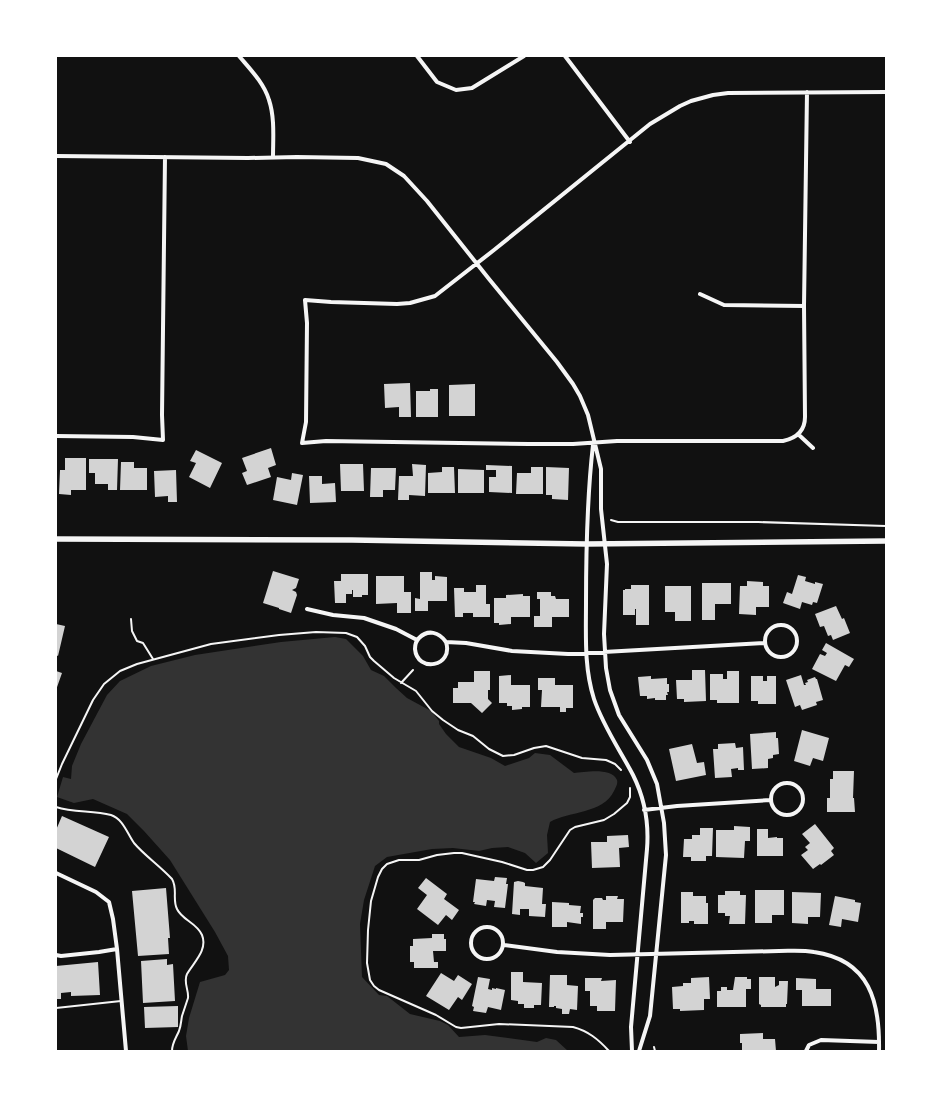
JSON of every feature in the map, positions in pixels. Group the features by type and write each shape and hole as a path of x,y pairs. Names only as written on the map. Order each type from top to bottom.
{"street":[{"path":"239,56 256,77 269,100 272,114 273,157"},
{"path":"417,56 437,82 456,90 472,88 524,56"},
{"path":"565,56 630,142"},
{"path":"807,92 804,306 805,425 799,435 783,441 618,441 529,444 326,441 302,443 306,414 307,323 305,300 331,302 410,303 435,296 630,142 650,124 680,106 702,98 728,93 807,92 886,92"},
{"path":"56,156 358,158 386,164 404,176 427,201 557,362 573,384 588,414 601,470 601,509 607,564 604,634 610,690 619,715 647,760 656,784 662,808 666,855 650,1016 639,1051"},
{"path":"56,436 133,437 163,440 165,157"},
{"path":"700,294 724,305 804,306"},
{"path":"799,435 813,448"},
{"path":"594,443 590,470 586,544 587,669 594,699 641,794 648,841 631,1027 632,1051"},
{"path":"56,539 352,540 586,544 886,540"},
{"path":"307,609 333,615 364,618 396,629 417,640"},
{"path":"782,625 793,630 798,640 795,651 790,656 783,658 778,658 771,655 766,649 764,643 766,633 770,629 782,625"},
{"path":"433,632 440,635 446,642 447,650 444,659 434,664 422,662 418,658 415,651 417,640 422,635 433,632"},
{"path":"446,642 466,643 512,651 586,654 764,643"},
{"path":"788,782 798,786 803,794 803,802 800,809 792,814 785,815 779,813 773,808 770,800 772,790 782,783 788,782"},
{"path":"644,810 770,800"},
{"path":"56,873 96,892 109,902 117,949 126,1051"},
{"path":"483,927 491,927 498,931 503,937 504,945 502,951 498,955 490,959 483,958 476,954 473,950 472,940 477,930 483,927"},
{"path":"504,945 581,954 610,955 804,951 825,954 837,959 857,972 870,988 878,1013 879,1051"},
{"path":"56,955 61,956 117,949"},
{"path":"806,1051 809,1045 821,1040 879,1042"}],"lane":[{"path":"56,1008 122,1001"}],"path":[{"path":"611,520 618,522 758,522 886,526"},
{"path":"131,619 132,631 138,640 144,643 153,659"},
{"path":"56,779 93,700 104,684 120,671 175,652 222,642 292,633 352,634 361,640 374,661 401,683 416,691 432,711 450,725 473,736 489,749 499,754 509,756 534,748 546,746 582,758 606,760 615,764 624,774"},
{"path":"401,683 413,670"},
{"path":"610,1051 594,1036 584,1030 573,1027 493,1024 461,1028 456,1027 436,1015 385,994 374,986 368,972 368,924 371,901 378,877 382,869 391,862 399,860 419,860 437,855 462,853 502,862 527,870 537,869 543,867 550,860 570,830 575,827 604,820 624,807 630,797 630,787"},
{"path":"56,807 67,810 110,815 118,819 135,843 172,879 175,886 176,907 182,915 196,926 202,934 202,950 186,977 188,997 182,1017 181,1027 174,1042 172,1051"},
{"path":"654,1047 655,1051"}],"shaded area":[{"path":"335,637 346,639 363,656 371,670 384,676 407,698 431,711 439,721 439,724 446,734 459,747 491,758 505,766 529,758 535,753 550,755 574,773 598,771 610,773 617,780 614,791 602,804 550,822 547,835 548,853 536,863 525,853 508,847 479,851 453,848 432,849 387,857 375,866 364,900 360,924 362,977 379,995 387,996 410,1014 440,1021 448,1025 459,1037 485,1035 537,1042 546,1038 556,1040 568,1051 188,1051 186,1036 189,1018 200,982 225,975 229,970 228,956 215,932 170,860 144,831 127,814 93,799 74,803 57,797 63,777 71,779 72,766 81,744 107,695 120,681 151,666 195,655 281,642"}],"building":[{"path":"410,383 411,417 399,417 399,407 385,408 384,384"},
{"path":"475,384 475,416 449,416 449,385"},
{"path":"430,389 438,389 438,417 416,417 416,391 430,391"},
{"path":"271,448 276,465 268,468 271,477 247,485 242,473 247,471 242,458"},
{"path":"196,450 222,463 210,488 189,477 196,463 190,461"},
{"path":"65,458 86,458 86,490 71,490 71,495 59,494 60,470 65,470"},
{"path":"89,459 118,459 117,490 108,490 108,484 95,484 95,473 89,473"},
{"path":"121,462 134,462 134,468 147,468 147,490 120,490"},
{"path":"340,464 363,464 364,491 341,491"},
{"path":"412,464 426,465 425,496 409,495 409,500 398,500 399,476 413,476"},
{"path":"486,465 512,466 512,493 489,492 489,477 496,477 496,470 486,470"},
{"path":"442,467 454,467 455,493 428,493 428,473 442,472"},
{"path":"531,467 543,467 543,494 516,494 517,473 531,473"},
{"path":"546,467 569,468 568,500 552,499 552,495 546,495"},
{"path":"371,468 396,468 395,490 383,490 383,497 370,497"},
{"path":"458,469 484,470 484,493 458,493"},
{"path":"176,470 177,502 168,502 168,496 155,497 154,471"},
{"path":"292,473 303,475 297,505 273,500 277,477 291,480"},
{"path":"309,476 322,476 322,484 335,483 336,502 310,503"},
{"path":"273,571 299,579 296,588 292,590 296,592 297,595 291,613 263,603"},
{"path":"420,572 432,572 432,580 435,580 435,576 447,577 447,601 428,601 428,611 415,611 415,598 420,599"},
{"path":"341,574 368,574 368,595 353,597 352,590 352,594 346,594 346,603 335,603 334,581 341,581"},
{"path":"798,575 806,577 805,581 815,584 815,582 823,584 817,603 813,602 812,605 802,602 800,609 783,603 787,592 792,594"},
{"path":"376,576 404,576 404,592 411,592 411,613 397,613 397,603 376,604"},
{"path":"747,581 763,582 763,586 769,586 769,607 756,607 756,615 739,614 740,586 747,586"},
{"path":"702,583 731,583 731,604 715,604 715,620 702,620"},
{"path":"476,585 486,585 486,604 490,604 490,617 473,617 473,613 463,613 463,617 455,617 454,588 464,588 464,592 476,592"},
{"path":"631,585 649,585 649,625 636,625 636,609 635,615 623,615 623,590 631,589"},
{"path":"665,586 691,586 691,621 675,621 675,612 665,612"},
{"path":"537,592 551,592 551,596 555,596 556,599 569,599 569,617 552,617 552,627 534,627 534,616 540,616 540,599 537,599"},
{"path":"523,594 523,596 530,596 530,617 511,617 511,624 499,625 499,623 494,623 494,598 506,598 506,595"},
{"path":"836,606 842,619 844,618 850,633 833,640 831,635 828,636 824,626 820,627 815,614"},
{"path":"56,624 65,626 58,656 56,655"},
{"path":"826,643 854,659 849,667 845,665 836,681 812,669 820,654 825,656 827,653 822,650"},
{"path":"692,670 705,670 706,701 684,702 684,699 677,699 676,680 692,680"},
{"path":"56,671 62,673 56,690"},
{"path":"474,671 490,671 490,690 488,690 488,699 492,703 482,713 471,703 453,703 453,688 458,688 458,682 474,682"},
{"path":"727,671 739,671 739,703 717,703 717,700 710,700 710,674 723,674 723,679 727,679"},
{"path":"511,675 511,685 530,685 530,707 522,707 522,709 512,710 512,706 507,706 507,703 499,703 499,676"},
{"path":"801,675 804,685 808,682 807,680 815,677 817,679 823,700 816,702 817,705 802,710 800,705 795,707 786,680"},
{"path":"651,676 651,679 667,678 669,692 667,692 668,695 666,695 666,700 655,700 655,698 647,699 647,696 640,696 638,677"},
{"path":"751,676 763,676 763,681 767,681 767,676 776,676 776,704 758,704 758,701 751,701"},
{"path":"538,678 555,678 555,685 573,685 573,708 566,708 566,712 560,712 560,707 541,707 542,690 538,690"},
{"path":"802,730 829,738 823,761 813,758 810,766 794,761"},
{"path":"776,732 779,754 773,755 773,758 768,759 768,768 752,769 750,734"},
{"path":"735,743 736,748 743,747 744,770 738,770 738,768 731,769 732,777 715,778 713,749 718,749 718,744"},
{"path":"692,744 697,763 704,762 706,775 676,781 669,749"},
{"path":"833,771 854,771 853,798 855,812 827,812 827,798 830,798 830,779 833,779"},
{"path":"62,816 109,837 95,867 56,848 56,830"},
{"path":"815,824 834,848 831,851 834,855 813,869 801,855 808,850 805,847 810,843 802,834"},
{"path":"734,826 750,827 750,841 745,841 744,858 716,857 716,830 734,830"},
{"path":"700,828 713,828 712,856 706,856 706,861 691,861 691,857 683,857 684,839 692,839 692,835 700,835"},
{"path":"757,829 768,829 768,838 783,838 783,856 757,856"},
{"path":"628,835 629,847 619,848 620,867 592,868 591,842 607,842 607,836"},
{"path":"495,877 507,878 506,884 508,884 505,908 494,907 495,901 487,900 486,906 474,904 476,879 494,881"},
{"path":"426,878 447,894 444,899 459,910 452,920 446,915 438,925 417,909 427,895 418,888"},
{"path":"518,881 525,883 525,886 543,888 542,904 546,904 545,917 529,916 529,909 520,909 520,915 512,914 514,882"},
{"path":"166,888 170,938 168,938 169,954 138,956 132,891"},
{"path":"755,890 784,890 784,915 772,915 772,923 755,923"},
{"path":"725,891 740,891 740,895 746,895 745,924 729,924 730,916 725,916 725,913 718,913 718,895 725,895"},
{"path":"681,892 693,892 693,896 706,896 706,903 708,903 708,924 694,924 694,921 689,921 689,923 681,923"},
{"path":"792,892 821,893 820,917 808,917 808,924 792,923"},
{"path":"606,896 618,896 617,899 624,899 623,922 606,922 606,929 593,929 593,900 595,898 602,898 603,900 606,900"},
{"path":"835,896 855,900 855,902 861,903 858,922 842,919 841,927 829,925"},
{"path":"552,902 569,903 569,905 581,906 580,913 583,913 583,917 581,917 581,924 567,922 567,927 552,927"},
{"path":"432,934 444,934 444,939 446,939 446,951 433,951 434,962 438,962 438,968 414,968 414,962 410,962 410,946 413,946 413,939 432,938"},
{"path":"167,959 167,965 173,964 175,1001 143,1003 141,961"},
{"path":"98,962 100,995 71,996 71,992 61,993 61,999 56,999 56,966"},
{"path":"511,972 523,972 523,982 542,983 541,1005 534,1005 534,1008 524,1008 524,1004 518,1004 518,1001 511,1000"},
{"path":"441,973 454,981 458,975 472,984 462,1000 458,997 449,1010 426,996"},
{"path":"550,975 567,975 567,985 578,986 577,1010 570,1009 569,1014 562,1014 562,1009 556,1008 556,1006 549,1007"},
{"path":"478,977 490,979 488,989 492,990 492,988 496,988 505,990 501,1010 488,1007 486,1013 473,1011 474,1007 472,1006"},
{"path":"709,977 710,999 704,999 704,1010 680,1011 680,1009 673,1009 672,987 683,986 683,983 691,983 691,978"},
{"path":"735,977 747,977 747,979 751,979 751,989 746,989 746,1007 717,1007 717,991 721,991 721,987 727,987 727,990 733,990"},
{"path":"759,977 775,977 775,987 779,985 779,981 788,981 786,1007 761,1007 759,1004"},
{"path":"585,978 602,978 601,981 616,980 615,1011 597,1011 597,1006 590,1006 590,991 585,991"},
{"path":"796,978 816,979 816,989 831,989 831,1006 802,1006 802,990 796,990"},
{"path":"178,1006 178,1027 145,1028 144,1007"},
{"path":"763,1033 763,1039 775,1039 776,1051 742,1051 740,1034"}]}
